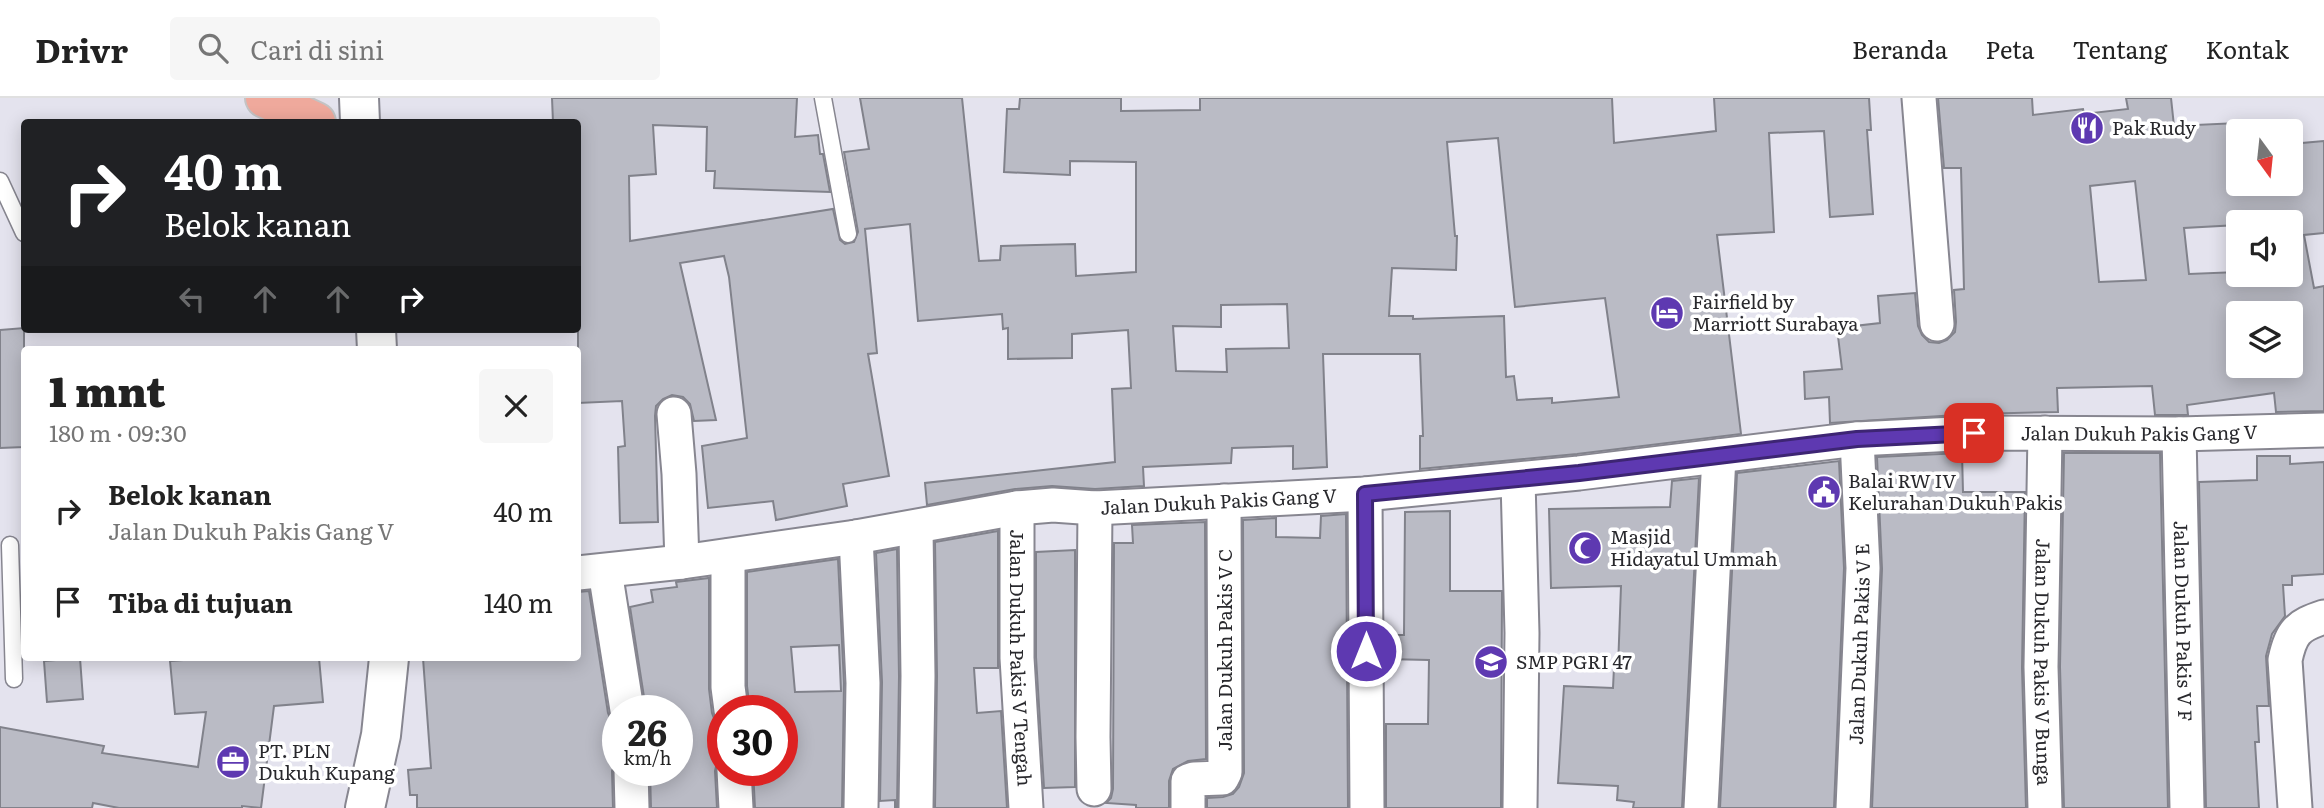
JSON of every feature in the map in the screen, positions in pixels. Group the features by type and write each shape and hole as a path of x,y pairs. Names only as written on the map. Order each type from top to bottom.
{"main road":[{"path":"265,98 310,119"}],"street":[{"path":"359,98 360,119"},
{"path":"1919,98 1937,324"},
{"path":"674,414 682,562"},
{"name":"Jalan Dukuh Pakis Gang V","path":"591,572 728,556 916,528 1017,508 1053,505 1095,508 1365,494 1518,480 1857,439 1974,433 2179,434 2324,430"},
{"name":"Jalan Dukuh Pakis V Bunga","path":"2045,433 2041,667 2045,808"},
{"name":"Jalan Dukuh Pakis V F","path":"2179,434 2187,808"},
{"name":"Jalan Dukuh Pakis V E","path":"1853,808 1863,568 1857,439"},
{"path":"1701,808 1719,456"},
{"path":"1518,480 1522,633 1520,808"},
{"path":"1365,494 1367,808"},
{"name":"Jalan Dukuh Pakis V C","path":"1188,808 1188,781 1222,778 1225,772 1224,501"},
{"name":"Jalan Dukuh Pakis V Tengah","path":"1017,508 1017,658 1026,808"},
{"path":"1094,789 1095,508"},
{"path":"916,528 916,808"},
{"path":"856,537 863,682 861,808"},
{"path":"728,556 730,695"},
{"path":"591,572 623,695"},
{"path":"2295,808 2285,660 2289,642 2295,632 2303,624 2324,617"},
{"path":"365,808 381,735 389,661"},
{"path":"631,786 632,808"},
{"path":"735,786 736,808"}],"lane":[{"path":"823,98 848,234"},
{"path":"0,181 21,226"},
{"path":"12,545 14,679"}],"building":[{"path":"552,98 797,98 795,137 818,135 830,192 714,188 715,171 706,171 707,127 653,125 656,174 629,176 630,241 833,209 840,240 845,244 854,242 858,232 844,152 869,149 860,98 962,98 979,261 1000,260 1001,246 1075,244 1076,276 1136,272 1136,162 1070,161 1070,175 1004,172 1007,109 1019,109 1020,98 1121,98 1121,111 1200,110 1200,98 1612,98 1614,143 1716,131 1714,98 1869,98 1871,130 1867,130 1873,214 1830,217 1824,131 1769,133 1774,232 1717,235 1741,434 1577,454 1420,469 1420,436 1423,436 1420,354 1323,354 1327,467 1293,469 1293,446 1232,448 1231,463 1143,467 1144,486 1095,489 1052,486 1015,489 927,505 925,483 1115,462 1112,389 1131,388 1128,330 1072,334 1072,358 1008,359 1008,328 1003,329 1002,314 918,321 910,224 865,229 877,353 868,354 889,476 843,484 847,506 776,520 773,501 708,508 702,446 747,438 729,277 724,256 680,263 716,420 694,421 690,404 683,397 672,395 656,406 658,522 620,523 618,447 625,446 622,401 581,403 581,346 578,346 578,333 581,333 581,119 553,119","holes":["1498,138 1515,307 1605,298 1619,397 1552,403 1552,398 1517,400 1514,376 1506,377 1504,316 1413,319 1413,316 1389,316 1392,268 1456,270 1457,236 1447,142","1287,304 1289,348 1226,349 1227,372 1176,371 1173,326 1221,327 1221,305"]},
{"path":"1938,98 2032,98 2033,115 2083,109 2084,114 2128,109 2126,98 2171,98 2174,126 2226,124 2226,196 2303,196 2303,143 2324,141 2324,233 2304,235 2314,288 2324,286 2324,411 2276,412 2274,393 2187,405 2188,415 2155,415 2152,386 2057,388 2058,412 1830,423 1829,397 1805,399 1804,372 1842,369 1837,328 1880,323 1878,296 1915,293 1918,326 1929,342 1947,340 1955,332 1954,290 1964,289 1961,168 1944,168","holes":["2135,181 2146,280 2099,282 2090,186"]},
{"path":"21,328 21,333 24,333 24,346 21,346 21,447 0,448 0,330"},
{"path":"1962,453 1963,492 2025,492 2022,668 2026,808 1872,808 1882,569 1877,457"},
{"path":"2064,453 2160,453 2168,808 2064,808 2060,667"},
{"path":"2257,456 2290,456 2290,464 2324,462 2324,574 2292,576 2292,585 2283,585 2285,616 2272,634 2266,656 2269,706 2257,706 2259,742 2255,742 2259,808 2206,808 2199,482 2257,480"},
{"path":"1839,461 1844,568 1834,808 1720,808 1737,473"},
{"path":"1699,478 1682,808 1633,808 1634,802 1617,800 1618,786 1558,783 1564,686 1613,688 1614,667 1618,668 1621,586 1551,588 1549,509 1670,507 1672,481"},
{"path":"1450,511 1450,591 1502,591 1501,808 1386,808 1386,724 1428,724 1429,660 1385,659 1385,635 1404,635 1405,512"},
{"path":"1346,514 1348,808 1207,808 1207,798 1233,794 1244,773 1243,520 1276,518 1276,537 1320,538 1321,516"},
{"path":"1205,522 1206,759 1188,761 1173,769 1169,781 1169,808 1136,808 1136,805 1106,803 1111,798 1113,789 1114,543 1133,543 1132,525"},
{"path":"998,531 998,668 974,668 977,713 1001,711 1007,808 935,808 935,542"},
{"path":"897,549 899,676 895,808 895,800 880,801 882,682 876,553"},
{"path":"1075,550 1075,787 1044,788 1036,657 1036,552"},
{"path":"838,559 844,683 842,808 755,808 754,786 798,786 798,695 748,695 747,572","holes":["839,645 841,691 795,692 791,647"]},
{"path":"709,578 707,786 716,786 717,808 651,808 650,786 693,786 693,695 644,695 630,607 653,602 651,590 677,587 676,582"},
{"path":"589,591 605,695 602,695 602,786 612,786 613,808 417,808 417,795 410,795 408,770 431,768 423,661 581,661 581,592"},
{"path":"44,661 80,661 83,699 47,702"},
{"path":"170,661 319,661 323,702 274,706 261,808 119,808 93,803 92,808 0,808 0,727 104,746 102,753 198,767 206,712 175,714"}],"place":[{"name":"Pak Rudy","path":"2087,128"},
{"name":"Fairfield by Marriott Surabaya","path":"1667,313"},
{"name":"Balai RW IV Kelurahan Dukuh Pakis","path":"1824,492"},
{"name":"Masjid Hidayatul Ummah","path":"1585,548"},
{"name":"SMP PGRI 47","path":"1491,662"},
{"name":"PT. PLN Dukuh Kupang","path":"233,762"}],"route":[{"path":"1366,651 1365,494 1579,473 1857,439 1974,433"}]}
